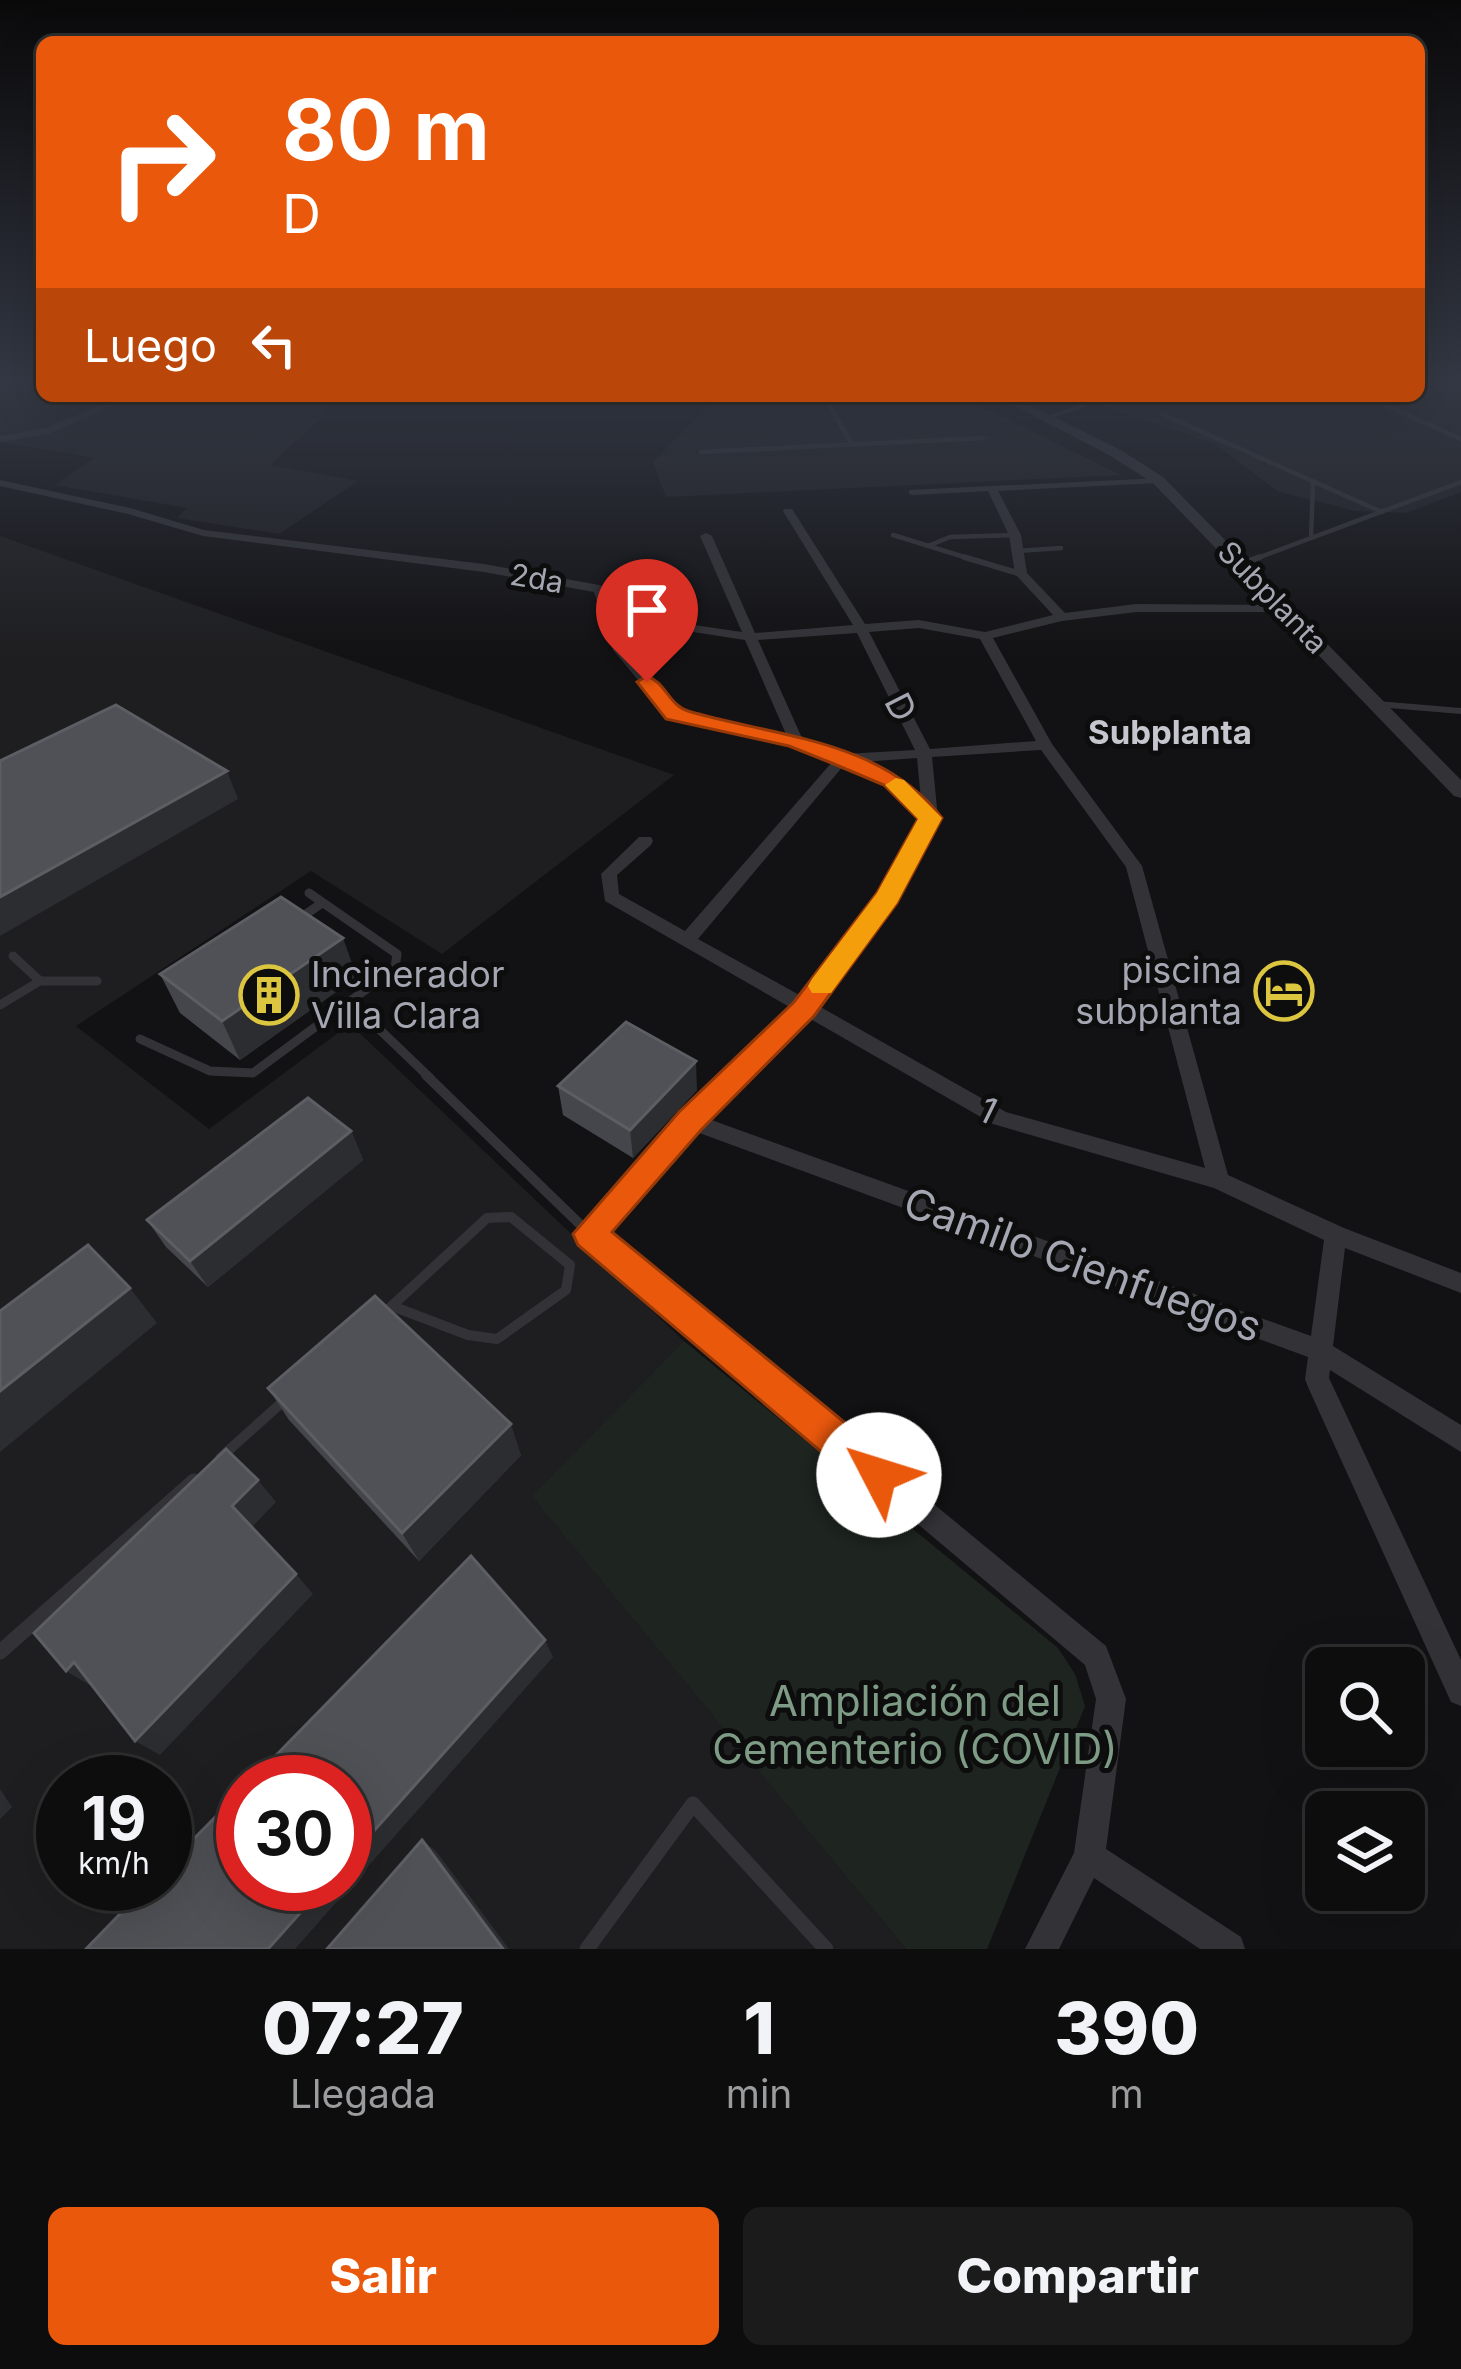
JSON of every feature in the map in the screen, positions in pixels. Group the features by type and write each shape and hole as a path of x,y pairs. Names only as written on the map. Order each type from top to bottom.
{"street":[{"name":"Subplanta","path":"1149,475 1286,609 1460,791"},
{"path":"913,492 1158,480"},
{"name":"2da","path":"0,483 130,511 203,533 484,568 599,589 692,628 750,637 919,624 985,636 1062,617 1136,608 1286,609"},
{"path":"992,489 1015,535 1021,574 1062,617"},
{"name":"D","path":"788,511 860,628 924,753 930,818"},
{"path":"706,536 796,741"},
{"path":"599,589 620,650 674,714 796,741 842,759 892,780 930,818 888,897 804,1009 690,1121 590,1234 1096,1657 1111,1699 1088,1856 1041,1949"},
{"path":"985,636 1045,745 1134,866 1219,1181"},
{"path":"687,940 842,759 1045,745"},
{"name":"1","path":"645,841 609,874 611,897 1000,1118 1219,1181 1336,1235 1461,1283"},
{"name":"Camilo Cienfuegos","path":"690,1121 1319,1350 1461,1438"},
{"path":"1336,1235 1317,1379 1461,1692"},
{"path":"1088,1856 1229,1949"}],"lane":[{"path":"1299,475 1382,512"},
{"path":"1311,538 1313,481"},
{"path":"1240,564 1461,482"},
{"path":"893,535 1021,574"},
{"path":"928,546 950,537 1015,535"},
{"path":"1018,551 1061,548"},
{"path":"1377,704 1461,714"},
{"path":"140,1039 241,1077 254,1073 399,961 397,954 309,893"},
{"path":"288,926 322,902"},
{"path":"13,956 40,981"},
{"path":"0,1004 40,981 97,981"},
{"path":"350,1001 590,1234"},
{"path":"374,1322 487,1218 511,1217 569,1265 566,1290 515,1334 495,1343 476,1340 428,1316 392,1306"},
{"path":"0,1652 303,1384"},
{"path":"587,1949 693,1804 826,1949"}],"shaded area":[{"path":"69,475 325,475 358,481 279,534 177,518 187,508 54,485"},
{"path":"658,475 1121,475 666,497"},
{"path":"1256,475 1461,475 1461,492 1406,513 1355,511 1279,492"},
{"path":"0,536 674,775 442,954 311,871 76,1026 209,1129 350,1024 684,1341 533,1496 906,1949 0,1949"}],"green space":[{"name":"Ampliación del Cementerio (COVID)","path":"684,1341 1058,1648 1075,1674 1085,1706 987,1949 906,1949 532,1496"}],"building":[{"path":"116,705 227,771 0,897 0,761"},
{"path":"281,897 343,938 222,1021 160,974"},
{"path":"626,1022 696,1061 630,1130 558,1086"},
{"path":"308,1098 351,1131 190,1261 147,1220"},
{"path":"88,1245 130,1288 0,1391 0,1311"},
{"path":"375,1296 511,1424 402,1533 268,1388"},
{"path":"226,1449 258,1480 232,1506 296,1574 135,1741 74,1662 66,1671 34,1633"},
{"path":"471,1556 545,1640 372,1833 372,1755 276,1755"},
{"path":"216,1816 216,1911 302,1911 268,1949 86,1949 123,1911 192,1911 192,1841"},
{"path":"422,1840 503,1949 327,1949 360,1911 372,1911 372,1897"}],"slow traffic":[{"path":"821,986 888,897 930,818 896,785"}],"place":[{"name":"piscina subplanta","path":"1284,991"},
{"name":"Incinerador Villa Clara","path":"269,995"}],"district":[{"name":"Subplanta","path":"1170,732"}],"route":[{"path":"647,682 674,714 796,741 892,780 930,818 888,897 804,1009 690,1121 590,1234 879,1475"}]}
